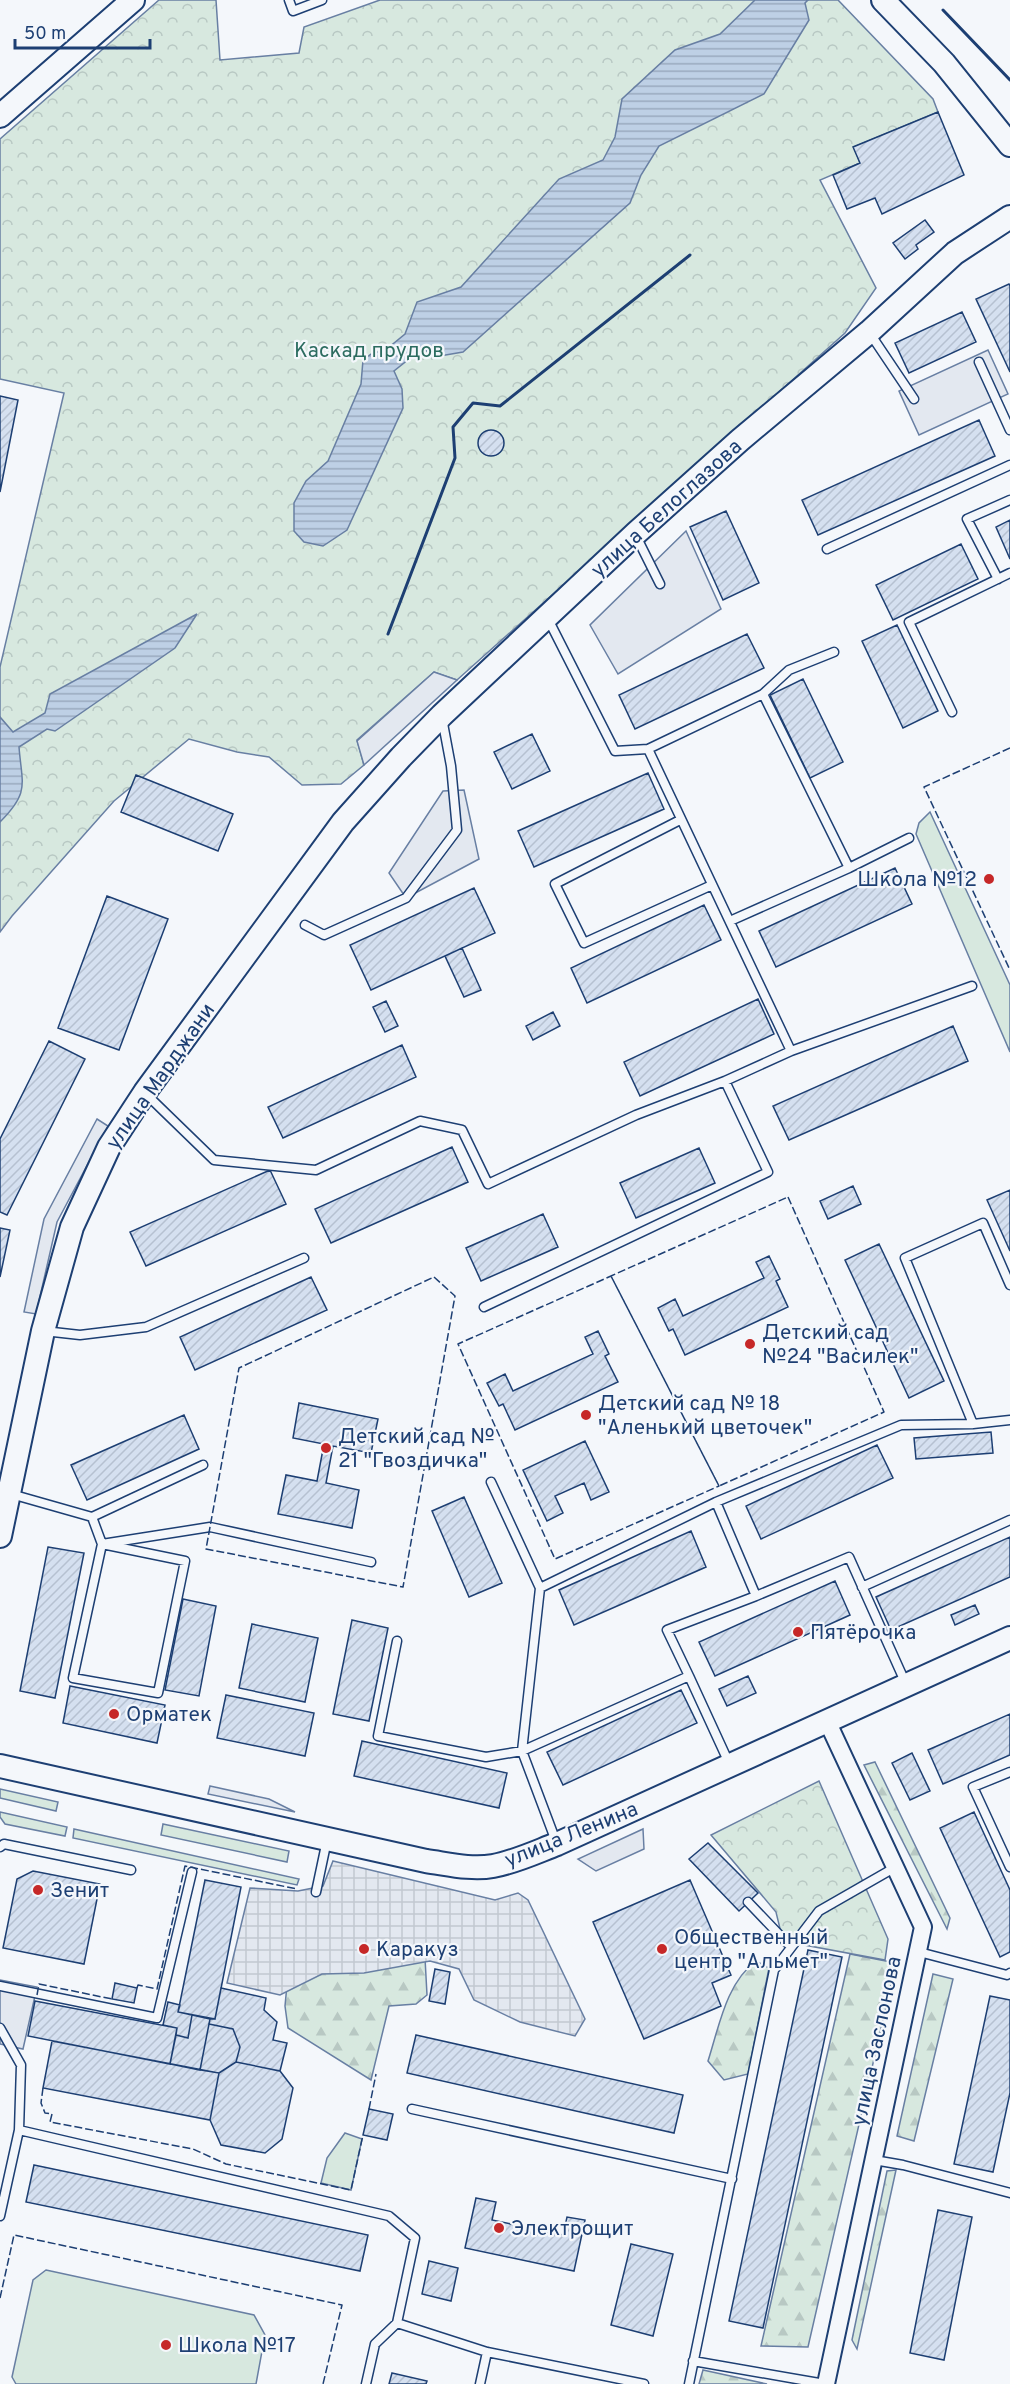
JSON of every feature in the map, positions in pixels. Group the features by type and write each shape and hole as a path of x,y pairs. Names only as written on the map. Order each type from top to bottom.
{"street":[{"path":"1,114 133,0"},
{"path":"883,0 944,63 1010,145"},
{"name":"улица Белоглазова","path":"343,822 442,715 635,534 740,440 869,332 955,253 1010,217"},
{"name":"улица Марджани","path":"0,1536 43,1331 72,1227 109,1147 145,1092 343,822"},
{"name":"улица Ленина","path":"0,1766 426,1862 467,1867 500,1864 557,1844 828,1723 1010,1638"},
{"name":"улица Заслонова","path":"825,2384 923,1927 828,1723"}],"lane":[{"path":"289,0 293,11 322,0"},
{"path":"869,332 914,399"},
{"path":"980,362 1010,430"},
{"path":"827,549 1010,465"},
{"path":"998,579 967,519 1010,500"},
{"path":"635,534 660,584"},
{"path":"952,712 909,622 1010,573"},
{"path":"547,617 615,751 648,749 763,694 789,670 834,651"},
{"path":"763,694 849,868"},
{"path":"305,925 324,935 406,898 457,830 451,766 442,715"},
{"path":"648,749 791,1051"},
{"path":"680,820 555,884 584,943 712,885"},
{"path":"730,921 849,868 909,838"},
{"path":"145,1092 214,1161 316,1170 420,1121 462,1130 488,1184 636,1115 725,1081 791,1051 972,986"},
{"path":"484,1307 768,1172 725,1081"},
{"path":"973,1424 906,1258 982,1223 1010,1285"},
{"path":"43,1331 80,1335 146,1327 304,1258"},
{"path":"540,1588 716,1502 901,1425 973,1424 1010,1420"},
{"path":"10,1494 92,1517 203,1465"},
{"path":"491,1482 540,1588 522,1751 557,1844"},
{"path":"716,1502 756,1596"},
{"path":"92,1517 102,1544 73,1678 158,1693 185,1561 102,1544"},
{"path":"862,1587 1010,1520"},
{"path":"102,1544 210,1527 371,1562"},
{"path":"730,1765 667,1630 849,1557 907,1686"},
{"path":"397,1641 378,1736 486,1757 522,1751 689,1676"},
{"path":"1010,1772 974,1787 1010,1867"},
{"path":"315,1892 327,1840"},
{"path":"0,1847 4,1844 131,1870"},
{"path":"689,2384 774,1970 819,1911 894,1868"},
{"path":"0,1986 157,2018 192,1872"},
{"path":"748,1902 791,1947"},
{"path":"919,1952 1007,1975 1010,1973"},
{"path":"0,2028 21,2065 19,2130 0,2216"},
{"path":"412,2109 732,2179"},
{"path":"19,2130 389,2216 416,2238 397,2323 375,2344 366,2384"},
{"path":"874,2160 903,2165 1010,2193"},
{"path":"397,2323 487,2352 598,2380 644,2384"},
{"path":"480,2384 487,2352"},
{"path":"693,2361 825,2384"}],"green space":[{"name":"Каскад прудов","path":"159,0 216,0 220,60 299,53 304,27 380,0 838,0 933,99 938,112 854,147 860,163 820,180 876,288 845,333 457,680 434,672 357,740 364,765 341,784 302,785 269,757 237,752 189,739 114,801 0,932 0,667 64,393 0,379 0,139"},
{"path":"930,812 1010,985 1010,1052 916,834 919,823"},
{"path":"875,1762 950,1918 947,1929 864,1765"},
{"path":"819,1781 888,1939 885,1960 783,1941 776,1912 711,1835"},
{"path":"0,1789 58,1802 56,1811 0,1798"},
{"path":"0,1812 67,1827 65,1836 5,1824 0,1817"},
{"path":"163,1824 289,1851 287,1862 161,1835"},
{"path":"74,1829 299,1879 297,1885 73,1838"},
{"path":"850,1954 896,1963 808,2347 761,2346"},
{"path":"425,1958 427,1995 416,2004 389,2006 371,2080 288,2028 285,2006 289,1964"},
{"path":"756,1961 769,1968 748,2074 724,2080 708,2061 731,1993 737,1981"},
{"path":"933,1974 953,1979 914,2141 897,2136"},
{"path":"345,2133 362,2139 351,2190 321,2183 327,2158"},
{"path":"896,2170 857,2349 852,2340 887,2171"},
{"path":"46,2270 254,2315 265,2335 256,2384 16,2384 12,2377 33,2280"},
{"path":"703,2370 767,2384 699,2384"}],"shaded area":[{"path":"988,350 1008,394 919,435 899,391"},
{"path":"686,531 721,609 618,674 590,625"},
{"path":"434,672 457,680 364,765 357,741"},
{"path":"464,790 479,859 406,898 389,873 443,791"},
{"path":"97,1119 108,1126 57,1222 36,1314 24,1312 44,1219"},
{"path":"210,1786 269,1799 295,1812 208,1794"},
{"path":"643,1829 644,1849 596,1871 578,1859"},
{"path":"333,1861 495,1900 518,1893 528,1900 585,2019 575,2036 520,2022 474,2000 459,1969 430,1961 364,1973 322,1974 280,1995 227,1983 250,1888 298,1891 323,1886"},
{"path":"0,1980 37,1987 23,2049 0,2044"}],"water":[{"path":"755,0 808,0 805,3 809,20 764,94 659,146 641,175 630,203 463,352 434,357 423,348 394,371 402,389 403,408 347,530 323,546 304,542 294,531 294,503 306,481 328,461 361,384 363,360 374,352 383,352 405,334 417,302 461,287 559,179 603,160 615,137 622,99 675,50 720,34"},
{"path":"197,614 175,648 55,731 47,729 19,747 22,788 16,803 0,822 0,717 13,732 45,713 50,694"}],"building":[{"path":"938,112 964,175 882,214 875,198 847,209 833,175 860,163 853,147"},
{"path":"925,220 934,232 916,245 918,249 905,259 893,243"},
{"path":"1009,284 1010,286 1010,372 976,299"},
{"path":"962,312 976,342 909,373 895,343"},
{"path":"0,396 18,400 0,492"},
{"path":"979,420 995,456 818,535 802,500"},
{"path":"491,430 500,434 504,443 500,452 491,456 482,452 478,443 482,434"},
{"path":"726,511 759,583 723,600 690,527"},
{"path":"1010,520 1010,559 996,527"},
{"path":"961,544 978,579 893,620 876,585"},
{"path":"897,625 938,711 903,728 862,641"},
{"path":"747,634 764,668 635,729 619,695"},
{"path":"803,679 843,762 810,778 770,695"},
{"path":"532,734 550,771 512,789 494,752"},
{"path":"648,773 664,809 534,867 518,831"},
{"path":"136,775 233,814 218,851 121,812"},
{"path":"895,868 912,904 776,967 759,931"},
{"path":"474,888 495,933 371,990 350,945"},
{"path":"107,896 168,919 119,1050 58,1028"},
{"path":"704,905 721,940 587,1003 571,968"},
{"path":"462,948 481,990 464,997 445,956"},
{"path":"758,999 774,1034 640,1096 624,1062"},
{"path":"386,1001 398,1026 385,1032 373,1007"},
{"path":"553,1012 560,1026 533,1040 526,1026"},
{"path":"953,1026 968,1061 789,1140 773,1106"},
{"path":"49,1041 85,1059 7,1215 0,1212 0,1139"},
{"path":"402,1045 416,1077 283,1138 268,1107"},
{"path":"452,1147 468,1182 331,1243 315,1209"},
{"path":"699,1148 715,1183 636,1218 620,1183"},
{"path":"270,1170 286,1204 146,1266 130,1232"},
{"path":"853,1186 861,1204 828,1219 820,1201"},
{"path":"1010,1190 1010,1251 987,1200"},
{"path":"543,1214 558,1247 481,1281 466,1248"},
{"path":"0,1228 10,1230 0,1277"},
{"path":"879,1244 944,1381 909,1398 845,1260"},
{"path":"769,1256 780,1279 776,1281 788,1307 685,1355 673,1329 669,1331 658,1308 675,1299 683,1316 764,1278 756,1262"},
{"path":"311,1277 327,1310 195,1370 180,1337"},
{"path":"598,1331 609,1354 605,1356 618,1382 515,1430 503,1404 499,1406 487,1383 505,1374 513,1391 593,1354 585,1337"},
{"path":"299,1403 378,1419 371,1453 333,1446 326,1483 359,1490 352,1528 278,1514 286,1475 317,1481 324,1444 293,1438"},
{"path":"184,1415 199,1449 87,1500 71,1465"},
{"path":"991,1432 993,1453 916,1459 914,1438"},
{"path":"585,1441 609,1492 591,1500 584,1483 555,1496 563,1513 547,1521 523,1470"},
{"path":"877,1445 893,1478 761,1539 746,1506"},
{"path":"464,1497 502,1583 469,1597 432,1511"},
{"path":"691,1531 706,1567 574,1625 559,1590"},
{"path":"1010,1537 1010,1577 891,1630 876,1597"},
{"path":"48,1547 84,1553 55,1698 20,1691"},
{"path":"835,1581 850,1615 715,1676 699,1642"},
{"path":"183,1599 216,1606 199,1696 165,1690"},
{"path":"975,1605 979,1614 955,1625 951,1615"},
{"path":"352,1620 388,1628 369,1721 333,1714"},
{"path":"252,1624 318,1638 305,1702 239,1688"},
{"path":"748,1676 756,1693 727,1706 719,1689"},
{"name":"Орматек","path":"70,1686 165,1705 157,1743 63,1723"},
{"path":"681,1690 697,1723 563,1785 547,1752"},
{"path":"226,1695 314,1713 305,1756 217,1738"},
{"path":"1010,1714 1010,1755 943,1784 928,1750"},
{"path":"362,1741 507,1773 499,1808 354,1776"},
{"path":"912,1753 930,1791 910,1800 892,1763"},
{"path":"974,1812 1010,1890 1010,1952 1000,1957 940,1828"},
{"path":"708,1843 758,1893 739,1911 689,1859"},
{"path":"33,1871 100,1884 84,1964 3,1948 17,1879"},
{"path":"205,1880 241,1887 215,2019 178,2012"},
{"name":"Общественный центр \"Альмет\"","path":"690,1880 731,1975 712,1983 721,2006 644,2039 593,1922"},
{"path":"808,1950 842,1957 763,2328 729,2321"},
{"path":"435,1969 450,1972 445,2004 429,2001"},
{"path":"115,1983 137,1988 134,2003 112,1999"},
{"path":"221,1988 266,1998 264,2010 277,2022 273,2040 287,2043 280,2071 236,2062 240,2047 233,2029 209,2024 210,2019 215,2019"},
{"path":"990,1996 1010,2000 1010,2093 993,2172 954,2164"},
{"path":"35,2001 177,2028 170,2064 28,2036"},
{"path":"168,2002 180,2005 178,2012 192,2015 188,2038 176,2035 177,2028 163,2025"},
{"path":"192,2015 210,2019 200,2070 170,2064 176,2035 188,2038"},
{"path":"209,2024 233,2029 240,2047 236,2062 219,2073 200,2070"},
{"path":"416,2035 683,2095 674,2133 407,2073"},
{"path":"52,2041 219,2073 210,2120 43,2088"},
{"path":"236,2062 280,2071 293,2088 282,2139 265,2153 221,2145 210,2120 219,2073"},
{"path":"369,2109 393,2114 387,2140 363,2135"},
{"path":"34,2165 368,2235 360,2271 26,2202"},
{"name":"Электрощит","path":"476,2198 496,2202 492,2220 563,2235 567,2217 585,2220 574,2271 465,2248"},
{"path":"938,2210 972,2217 944,2360 910,2353"},
{"path":"631,2244 673,2254 653,2336 611,2325"},
{"path":"429,2261 458,2268 451,2301 422,2294"},
{"path":"392,2373 427,2381 426,2384 389,2384"}],"fence":[{"path":"1010,748 924,787 1010,970"},
{"path":"788,1197 884,1412 719,1486 611,1276 788,1197"},
{"path":"611,1276 719,1486 555,1559 458,1344 611,1276"},
{"path":"434,1277 455,1296 403,1587 206,1549 239,1368 434,1277"},
{"path":"137,1988 138,1985 157,1989 185,1866 297,1889"},
{"path":"37,1995 39,1984 112,1999"},
{"path":"369,2109 376,2074"},
{"path":"43,2088 41,2103 45,2113 52,2114 50,2122 193,2149 226,2164 351,2190 363,2135"},
{"path":"0,2298 14,2235 342,2305 323,2384"}],"wall":[{"path":"943,10 1010,80"},
{"path":"388,634 455,458 453,427 473,403 500,406 690,255"}],"place":[{"name":"Школа №12","path":"989,879"},
{"name":"Детский сад №24 \"Василек\"","path":"750,1344"},
{"name":"Детский сад № 18 \"Аленький цветочек\"","path":"586,1415"},
{"name":"Детский сад № 21 \"Гвоздичка\"","path":"326,1448"},
{"name":"Пятёрочка","path":"798,1632"},
{"name":"Орматек","path":"114,1714"},
{"name":"Зенит","path":"38,1890"},
{"name":"Каракуз","path":"364,1949"},
{"name":"Общественный центр \"Альмет\"","path":"662,1949"},
{"name":"Электрощит","path":"499,2228"},
{"name":"Школа №17","path":"166,2345"}]}
